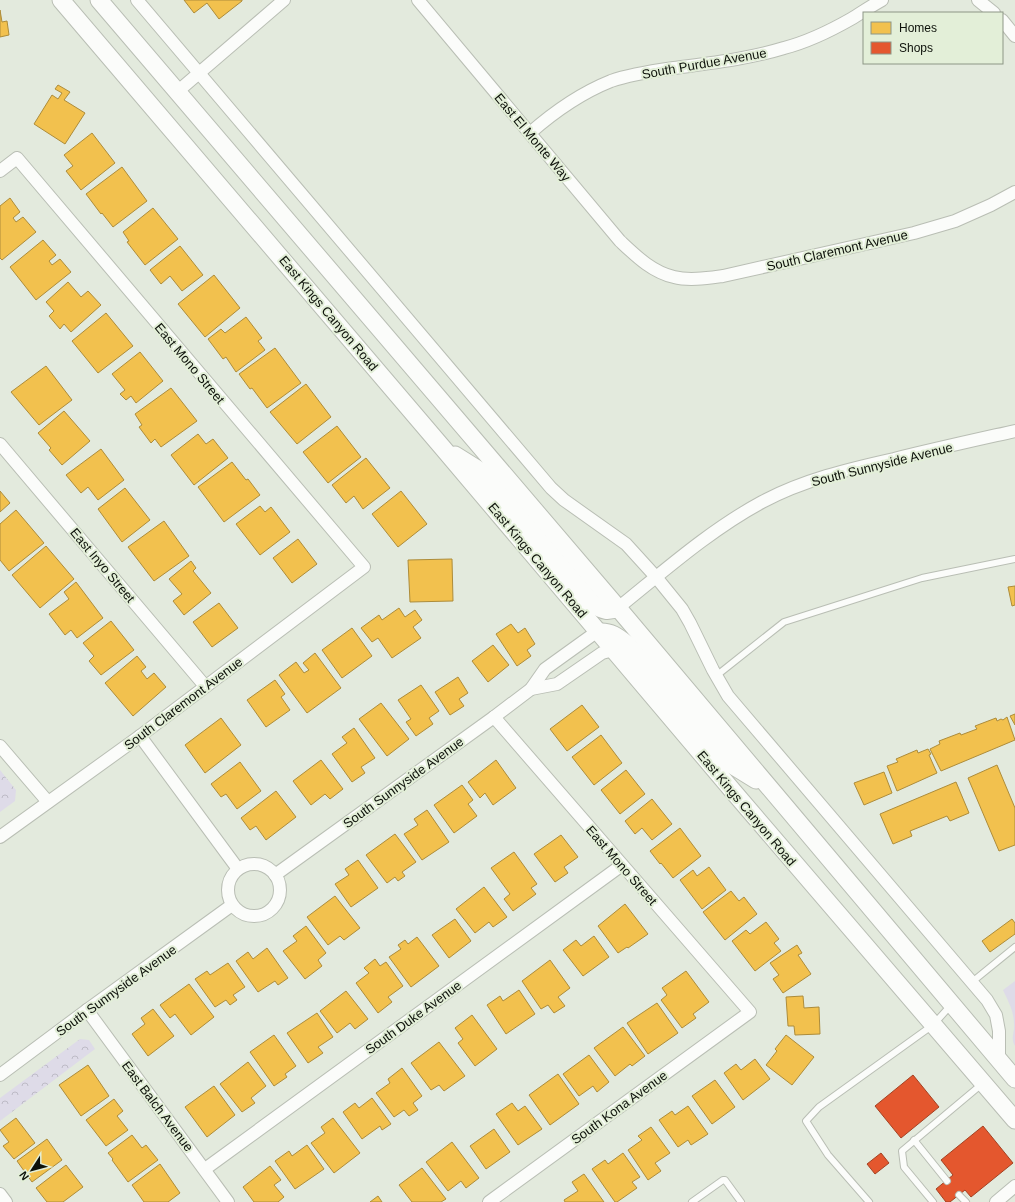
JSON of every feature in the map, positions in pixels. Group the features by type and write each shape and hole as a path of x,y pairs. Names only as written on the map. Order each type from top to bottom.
{"main road":[{"name":"East Kings Canyon Road","path":"61,0 613,650 1015,1120"},
{"path":"99,0 618,608 1015,1079"},
{"path":"442,447 479,470 594,605 601,610 609,611 618,608"},
{"path":"599,632 612,633 627,644 730,764 769,788"}],"street":[{"path":"136,0 551,488 564,500 626,544 656,577 682,609 716,676 728,696 986,1000 996,1015 1000,1032 999,1059"},
{"path":"177,92 284,0"},
{"name":"East El Monte Way","path":"418,0 620,241 637,257 653,269"},
{"name":"South Purdue Avenue","path":"530,133 566,104 588,91 613,81 642,73 757,56 786,48 820,35 851,19 882,0"},
{"path":"978,0 993,12"},
{"path":"1003,21 1015,36"},
{"name":"East Mono Street","path":"0,171 17,158 364,567"},
{"name":"South Claremont Avenue","path":"653,269 674,278 695,279 723,276 914,233 955,221 991,205 1015,192"},
{"name":"South Sunnyside Avenue","path":"618,608 732,519 763,501 817,479 848,470 1015,431"},
{"name":"East Inyo Street","path":"0,444 205,686"},
{"name":"South Claremont Avenue","path":"0,837 140,736 364,567"},
{"name":"South Sunnyside Avenue","path":"275,874 494,717 531,689 545,669 595,633 599,632"},
{"name":"South Sunnyside Avenue","path":"531,689 557,684 602,653 613,650"},
{"name":"East Mono Street","path":"494,717 750,1012"},
{"path":"140,736 238,869"},
{"path":"0,746 48,802"},
{"path":"251,864 260,864 269,868 275,874 280,884 280,894 278,902 272,910 264,915 256,917 247,916 232,906 227,890 229,881 238,869 251,864"},
{"name":"South Duke Avenue","path":"205,1169 622,865"},
{"name":"South Sunnyside Avenue","path":"0,1075 87,1010 232,906"},
{"name":"East Balch Avenue","path":"87,1010 228,1202"},
{"name":"South Kona Avenue","path":"489,1202 750,1012"},
{"path":"996,1202 1015,1186"},
{"path":"0,1194 6,1202"}],"lane":[{"path":"716,676 784,622 922,578 1015,559"},
{"path":"972,982 1015,947"},
{"path":"869,1202 828,1155 806,1121 819,1107 933,1025 952,1004"},
{"path":"933,1202 904,1167 902,1151 983,1083"},
{"path":"914,1140 947,1181"},
{"path":"692,1202 725,1180 741,1202"},
{"path":"959,1195 966,1202"}],"green space":[{"path":"0,770 16,790 15,801 0,812"},
{"path":"1015,981 1015,1046 1013,1040 1014,1019 1003,990"},
{"path":"80,1039 89,1040 95,1049 0,1121 0,1098"}],"building: Homes":[{"path":"184,0 242,1 219,19 207,3 194,13"},
{"path":"0,10 2,22 7,21 9,35 0,37"},
{"path":"58,85 70,92 64,100 85,113 65,144 34,124 52,95 58,99 62,93 55,89"},
{"path":"92,133 115,163 81,190 66,171 73,166 64,155"},
{"path":"122,167 147,201 113,227 86,194"},
{"path":"10,198 20,212 13,218 16,222 23,217 36,232 2,260 0,258 0,206"},
{"path":"153,208 178,239 145,265 127,242 129,241 123,232"},
{"path":"43,240 56,255 49,261 52,265 60,259 71,272 36,300 10,267"},
{"path":"180,246 203,275 182,291 170,276 161,284 150,270"},
{"path":"214,275 240,308 205,337 178,304"},
{"path":"68,282 81,297 88,291 101,305 71,332 64,324 60,329 49,316 54,311 46,302"},
{"path":"106,313 133,346 98,373 72,341"},
{"path":"246,317 262,338 258,341 265,350 236,372 226,357 223,359 208,339 221,329 225,333"},
{"path":"275,348 301,383 267,408 239,374"},
{"path":"140,352 163,381 136,403 131,396 126,400 120,394 125,390 112,374"},
{"path":"46,366 72,400 39,425 11,392"},
{"path":"306,384 331,417 297,444 270,412"},
{"path":"171,388 197,421 161,447 155,439 151,443 139,427 142,425 135,414"},
{"path":"64,411 90,441 62,465 49,450 51,448 38,433"},
{"path":"337,426 361,457 328,483 303,452"},
{"path":"198,434 206,444 213,439 228,458 194,485 171,455"},
{"path":"101,449 124,480 98,500 88,487 81,493 66,475"},
{"path":"366,458 390,488 363,509 354,496 346,503 332,485"},
{"path":"232,462 246,480 248,479 260,495 224,522 198,487"},
{"path":"125,488 150,520 122,542 98,509"},
{"path":"0,491 10,503 0,512"},
{"path":"401,491 427,524 398,547 372,514"},
{"path":"260,506 265,512 271,507 290,532 260,555 236,524"},
{"path":"16,510 44,543 9,571 0,560 0,524"},
{"path":"164,521 189,556 154,581 128,547"},
{"path":"298,539 317,564 292,583 273,558"},
{"path":"46,546 74,579 40,608 12,575"},
{"path":"452,559 453,601 410,602 408,560"},
{"path":"191,561 196,568 193,571 211,593 184,615 173,601 182,594 169,579"},
{"path":"76,582 103,618 77,638 71,630 65,635 49,614 69,599 64,592"},
{"path":"1015,586 1015,605 1012,606 1008,587"},
{"path":"219,603 238,628 212,647 193,622"},
{"path":"399,608 405,617 415,610 422,620 413,627 421,638 392,658 378,638 372,642 361,628 379,615 382,620"},
{"path":"111,621 134,650 101,675 89,661 94,656 83,643"},
{"path":"511,624 518,633 525,628 535,644 527,650 531,656 517,666 496,634"},
{"path":"352,628 372,656 342,678 322,650"},
{"path":"493,645 509,665 488,682 472,661"},
{"path":"315,653 341,688 307,713 279,675 296,662 304,673 309,670 303,663"},
{"path":"137,656 146,667 141,671 147,679 154,673 166,687 133,716 105,683"},
{"path":"458,677 468,693 459,699 464,706 450,715 435,692"},
{"path":"275,680 285,694 281,697 290,710 266,727 247,700"},
{"path":"421,685 439,711 429,718 433,724 416,736 406,722 411,719 398,700"},
{"path":"381,703 409,739 387,756 359,719"},
{"path":"582,705 599,727 567,751 550,729"},
{"path":"1015,714 1015,725 1010,716"},
{"path":"1007,717 1015,740 941,771 930,749 940,744 939,741 960,733 961,735 977,729 975,726 996,718 997,721 1001,719 1003,720"},
{"path":"221,718 241,745 205,773 185,745"},
{"path":"354,728 375,758 361,767 365,773 352,782 332,754 347,743 342,737"},
{"path":"601,735 622,763 594,785 572,757"},
{"path":"928,749 937,773 897,791 887,766 898,762 896,759 917,750 918,753"},
{"path":"321,760 343,789 330,799 325,794 311,805 293,781"},
{"path":"496,760 516,788 493,805 485,793 480,798 468,782"},
{"path":"240,762 261,791 237,809 226,794 221,797 211,784"},
{"path":"997,765 1015,808 1015,845 999,851 968,778"},
{"path":"626,770 645,794 620,814 601,790"},
{"path":"884,772 892,793 864,805 854,783"},
{"path":"956,782 969,813 950,821 947,816 910,831 912,836 893,844 880,814"},
{"path":"462,785 473,800 468,804 477,816 454,833 434,805"},
{"path":"276,791 296,817 266,840 256,826 250,830 241,818"},
{"path":"652,799 672,824 652,840 642,828 635,834 625,821"},
{"path":"427,810 449,842 422,860 404,834 418,825 414,819"},
{"path":"680,828 701,856 673,878 650,851"},
{"path":"395,834 416,862 402,872 405,876 398,881 395,877 387,883 366,855"},
{"path":"561,835 578,857 564,867 568,873 555,882 534,854"},
{"path":"514,852 537,884 531,888 536,894 513,911 504,899 510,894 491,868"},
{"path":"358,860 378,888 351,907 335,884 349,875 345,869"},
{"path":"709,867 726,890 702,909 680,880 693,870 697,876"},
{"path":"484,887 507,917 493,927 489,922 475,933 456,909"},
{"path":"731,891 739,901 744,897 757,914 725,940 703,912"},
{"path":"335,896 360,928 344,940 340,936 328,945 307,917"},
{"path":"625,904 648,934 618,953 598,926"},
{"path":"455,919 471,941 449,958 432,935"},
{"path":"1012,919 1015,923 1015,934 990,952 982,941"},
{"path":"766,922 779,939 774,943 781,951 755,971 732,941 746,930 750,934"},
{"path":"306,926 326,953 318,960 322,966 305,979 283,951 297,941 293,936"},
{"path":"594,936 609,957 583,976 563,950 576,940 581,946"},
{"path":"417,937 439,966 411,987 389,957 401,949 398,945 405,940 408,944"},
{"path":"797,945 802,953 798,955 811,974 783,993 773,979 779,975 770,963"},
{"path":"267,948 288,978 278,985 275,981 258,992 236,961 248,952 253,959"},
{"path":"375,959 380,966 386,962 403,986 388,997 392,1002 378,1013 356,983 369,973 364,968"},
{"path":"550,960 570,988 558,997 565,1006 554,1013 548,1005 541,1009 522,981"},
{"path":"228,963 245,987 233,995 237,1000 230,1005 226,1000 215,1007 195,979 207,971 210,975"},
{"path":"686,971 709,1002 693,1014 696,1018 682,1028 661,1000 667,995 662,988"},
{"path":"189,984 214,1017 191,1035 175,1014 170,1018 160,1005"},
{"path":"519,990 535,1014 506,1034 487,1005 500,996 503,1001"},
{"path":"346,991 368,1019 355,1029 350,1023 337,1033 320,1011"},
{"path":"803,996 804,1008 819,1007 820,1034 795,1035 794,1026 788,1026 786,997"},
{"path":"657,1003 678,1033 648,1054 627,1023"},
{"path":"153,1009 174,1036 148,1056 132,1034 145,1024 141,1018"},
{"path":"317,1013 333,1037 318,1047 323,1053 308,1063 287,1033"},
{"path":"472,1015 497,1049 475,1066 458,1043 463,1039 455,1028"},
{"path":"623,1027 645,1056 632,1066 630,1064 615,1076 594,1048"},
{"path":"274,1035 296,1066 285,1074 287,1077 274,1086 250,1052"},
{"path":"786,1035 814,1057 792,1085 766,1065 777,1051 775,1049"},
{"path":"439,1042 465,1076 444,1091 439,1085 431,1090 411,1063"},
{"path":"589,1055 609,1082 597,1092 593,1086 579,1096 563,1074"},
{"path":"755,1059 770,1079 743,1100 724,1073 736,1064 741,1070"},
{"path":"248,1062 266,1086 251,1098 255,1103 242,1112 220,1084"},
{"path":"88,1065 109,1096 81,1116 59,1085"},
{"path":"402,1068 422,1096 413,1103 418,1110 409,1116 404,1110 394,1117 376,1093 390,1083 388,1079"},
{"path":"558,1074 579,1104 550,1125 529,1095"},
{"path":"715,1080 735,1107 712,1124 692,1096"},
{"path":"214,1086 235,1115 207,1137 185,1107"},
{"path":"372,1098 391,1124 382,1130 380,1126 362,1139 343,1112 355,1103 359,1108"},
{"path":"114,1099 123,1111 117,1116 128,1130 106,1146 86,1120"},
{"path":"512,1103 518,1111 525,1106 542,1129 518,1145 496,1114"},
{"path":"688,1106 708,1134 691,1145 688,1140 678,1147 659,1120 672,1111 675,1115"},
{"path":"16,1118 35,1143 14,1159 3,1146 9,1142 0,1130"},
{"path":"333,1118 360,1153 334,1173 311,1143 325,1133 321,1127"},
{"path":"651,1127 670,1153 655,1163 661,1171 648,1180 628,1150 642,1140 638,1136"},
{"path":"494,1129 510,1152 486,1169 470,1146"},
{"path":"132,1135 142,1148 146,1145 158,1160 128,1182 108,1153"},
{"path":"47,1139 62,1160 32,1182 17,1161"},
{"path":"452,1142 479,1178 466,1188 461,1181 448,1191 426,1162"},
{"path":"307,1145 324,1169 295,1189 275,1161 289,1151 292,1156"},
{"path":"623,1153 640,1177 632,1182 637,1188 615,1202 592,1169 605,1160 608,1164"},
{"path":"160,1164 180,1193 168,1202 144,1202 132,1185"},
{"path":"66,1165 83,1187 63,1202 47,1202 36,1188"},
{"path":"270,1166 281,1180 274,1185 284,1197 278,1202 254,1202 243,1187"},
{"path":"422,1168 446,1199 441,1202 412,1202 399,1185"},
{"path":"584,1174 604,1202 565,1202 564,1200 578,1191 572,1182"},
{"path":"378,1196 382,1202 370,1202"}],"building: Shops":[{"path":"913,1075 939,1107 901,1138 875,1106"},
{"path":"983,1126 1013,1163 971,1197 965,1190 950,1202 946,1202 936,1189 953,1175 941,1160"},
{"path":"881,1153 889,1163 875,1174 867,1164"}]}
